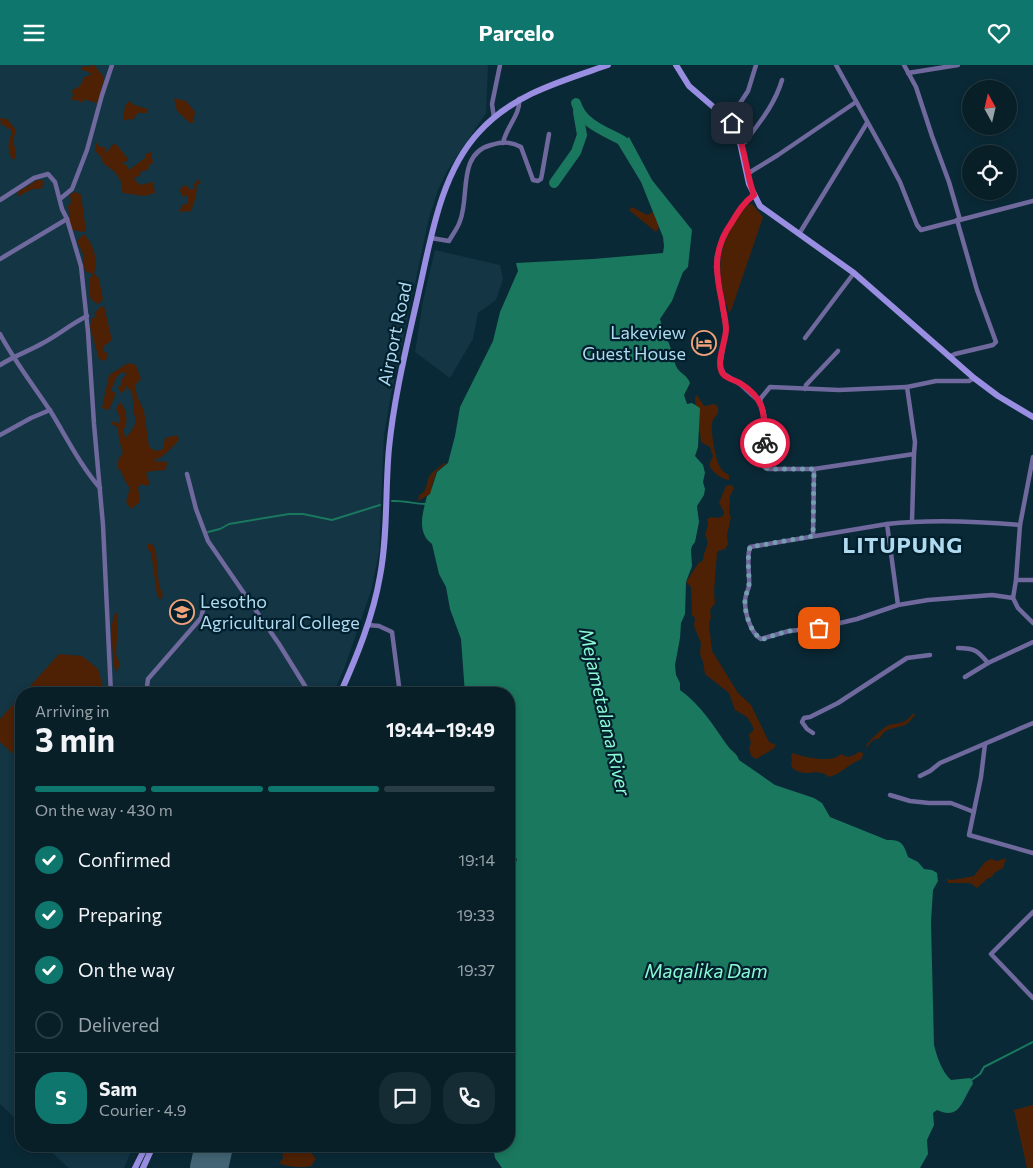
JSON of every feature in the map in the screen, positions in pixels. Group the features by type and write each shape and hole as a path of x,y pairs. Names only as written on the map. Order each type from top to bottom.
{"main road":[{"name":"Airport Road","path":"343,687 368,625 380,577 384,546 389,449 397,397 431,238 443,192 470,143 479,131 494,118 519,99 608,65"},
{"path":"676,65 689,86 730,120 737,129 747,174 754,195 766,212 854,273 974,378 998,396 1033,417"},
{"path":"135,1168 143,1152"},
{"path":"143,1168 150,1152"}],"street":[{"path":"60,199 72,189 87,150 112,65"},
{"path":"494,118 492,104 500,65"},
{"path":"730,120 748,91 756,65"},
{"path":"836,65 900,182 919,228 925,229 1033,201"},
{"path":"904,65 916,87 949,183 977,290 996,342 993,345 949,357"},
{"path":"908,73 958,65"},
{"path":"741,143 745,142 767,114 777,96 782,80"},
{"path":"503,143 505,133 520,107 519,99"},
{"path":"747,174 856,102"},
{"path":"799,234 867,123"},
{"path":"431,238 449,241 460,222 466,180 470,162 474,155 484,147 503,143 515,144 521,147 533,180 538,181 541,179 545,163 549,134"},
{"path":"0,200 34,178 48,174 55,182 81,266 87,316 108,599 111,687"},
{"path":"754,195 742,207 722,236 716,267 726,330 720,366 724,374 740,383 760,402 764,409 764,467 768,469 814,469 914,454"},
{"path":"0,259 67,219"},
{"path":"805,338 854,273"},
{"path":"0,365 12,357 43,343 87,316"},
{"path":"0,334 12,357 50,410 87,473 100,488"},
{"path":"805,389 806,385 838,351"},
{"path":"760,402 770,387 839,390 907,387 936,381 969,381 974,378"},
{"path":"907,387 915,442 912,521"},
{"path":"0,435 31,417 50,410"},
{"path":"1033,457 1020,525 1013,598 1018,608 1033,623"},
{"path":"813,536 814,469"},
{"path":"187,474 196,509 208,541 279,644 306,687"},
{"path":"1013,598 992,595 928,600 898,605 857,619 819,628 771,635 766,639 758,637 748,618 745,601 749,587 748,558 750,547 912,521 961,521 1020,525"},
{"path":"887,524 898,605"},
{"path":"1016,580 1033,580"},
{"path":"147,687 148,679 201,618 204,606"},
{"path":"368,625 379,626 392,632 399,687"},
{"path":"965,677 988,663 1033,642"},
{"path":"958,648 978,651 988,663"},
{"path":"813,733 802,722 804,718 838,703 907,658 930,655"},
{"path":"920,776 940,763 1033,723"},
{"path":"985,744 981,777 969,835 1033,853"},
{"path":"890,795 910,801 951,803 974,813"},
{"path":"1033,912 991,954 1033,998"}],"shaded area":[{"name":"Lesotho Agricultural College","path":"0,65 488,65 486,113 447,171 438,190 429,218 384,435 379,553 371,591 336,687 15,687 15,1118 0,1104"},
{"path":"90,65 94,65 104,77 97,103 83,99 83,103 77,100 70,100 73,96 72,90 80,85 83,78 92,74 81,69 83,66 91,67"},
{"path":"174,98 186,101 195,112 193,123 190,123 177,111"},
{"path":"129,101 134,105 148,109 147,113 138,113 132,120 123,121 125,106"},
{"path":"0,118 7,119 16,130 13,141 16,152 15,159 12,159 9,150 11,130 1,125"},
{"path":"95,141 100,147 105,147 105,153 113,144 117,145 128,159 127,162 123,161 123,165 127,165 129,170 145,158 146,154 151,152 153,163 149,165 148,170 141,171 140,176 134,179 140,185 153,182 155,193 144,196 123,193 122,183 115,172 103,163 101,157 95,151"},
{"path":"199,179 201,182 197,185 196,197 191,211 179,212 183,204 187,204 187,195 183,197 180,191 181,187 186,185 189,189 194,189 193,185"},
{"path":"37,180 42,180 44,183 41,189 32,189 17,196 19,190"},
{"path":"76,192 81,195 86,231 81,232 67,228 70,221 68,206 71,203 70,194"},
{"path":"752,204 763,217 729,313 721,283 721,257 724,244 736,219 745,205"},
{"path":"632,207 647,215 653,212 659,227 656,232 629,210"},
{"path":"84,234 90,242 94,253 96,264 94,273 99,279 103,299 99,304 90,297 90,277 93,276 91,273 86,272 83,254 77,241"},
{"path":"435,250 500,265 503,279 496,300 478,313 473,339 450,378 415,352 423,301"},
{"path":"104,306 112,340 104,346 103,352 108,353 106,361 99,359 90,327 92,318 97,317 94,314 100,307"},
{"path":"129,363 136,365 141,379 135,385 137,396 144,411 149,447 156,451 163,449 165,438 177,435 179,440 164,455 152,461 167,462 166,470 146,473 150,484 146,486 142,484 138,487 140,502 131,509 126,502 130,488 117,467 119,458 123,453 118,427 111,424 113,421 120,424 120,417 116,409 120,402 126,414 126,426 123,430 126,438 135,424 132,393 126,386 124,392 121,393 118,387 122,384 121,380 127,374 122,372 116,378 111,391 116,393 109,410 102,408 109,375"},
{"path":"697,395 704,406 715,404 718,407 718,413 713,419 712,424 714,444 718,464 729,475 729,480 717,475 709,465 713,456 710,447 701,442 700,432 696,429 695,398"},
{"path":"444,463 446,464 436,472 432,493 418,501 419,495 426,489 431,474"},
{"path":"731,485 734,488 730,496 729,514 731,517 727,535 728,544 725,549 717,553 715,603 710,610 709,624 712,651 738,693 751,705 769,742 776,745 773,749 756,759 751,756 749,747 751,744 749,734 754,730 751,723 747,717 735,710 729,693 705,674 700,654 701,643 694,626 695,618 692,615 691,587 686,582 698,564 703,560 707,544 705,535 708,525 707,519 723,516 724,512 719,503 726,486"},
{"path":"149,543 153,545 156,552 159,585 163,595 160,600 157,595 151,552 147,549"},
{"path":"115,612 118,618 116,654 120,665 116,672 112,634"},
{"path":"59,654 82,656 98,669 103,687 29,687"},
{"path":"15,703 15,756 0,742 0,719"},
{"path":"914,713 915,715 908,723 892,728 880,738 873,740 866,748 876,734 889,725 905,721"},
{"path":"859,752 863,753 862,759 829,777 819,772 801,772 791,766 791,756 793,753 825,759 834,758 842,754 849,757"},
{"path":"1006,858 1003,868 994,873 992,877 988,878 977,888 970,883 948,883 947,879 952,880 974,876 985,862 991,859 997,861"},
{"path":"1033,1105 1033,1168 1027,1168 1014,1110"},
{"path":"52,1152 131,1152 124,1168 69,1168"},
{"path":"282,1152 311,1152 316,1159 311,1166 295,1167 279,1163 283,1159"}],"water":[{"name":"Maqalika Dam","path":"629,137 652,180 692,230 688,267 683,272 672,301 660,319 676,366 690,383 684,395 687,404 692,403 700,408 698,447 695,456 703,465 705,473 703,482 704,495 697,506 699,522 695,542 691,550 692,566 686,582 685,614 681,623 675,665 680,690 701,709 739,760 775,785 814,798 822,803 830,817 887,840 896,840 901,843 908,857 918,862 924,869 937,873 938,881 933,890 931,922 934,1045 942,1069 951,1080 970,1078 973,1084 956,1111 945,1113 937,1110 933,1113 934,1125 927,1140 928,1154 920,1168 502,1168 495,1158 494,1152 515,1152 515,863 517,859 515,858 515,687 464,687 461,639 450,609 446,587 439,574 432,544 424,534 422,522 427,496 430,494 437,472 448,463 460,407 493,341 500,312 518,271 516,263 663,253 663,237 641,182 618,144"}],"waterway":[{"name":"Mejametalana River","path":"576,103 583,116 589,122 623,141"},
{"name":"Mejametalana River","path":"554,183 576,152 582,135 578,112"},
{"path":"392,501 426,504"},
{"path":"208,532 229,524 289,514 303,514 332,520 380,505"},
{"path":"970,1081 980,1074 984,1067 1033,1042"}],"runway":[{"path":"209,1168 213,1152"}],"way so far":[{"path":"765,443 764,467 768,469 814,469 813,536 750,547 748,558 749,587 745,601 748,618 755,634 761,639 789,631 819,628"}],"place":[{"name":"Lakeview Guest House","path":"704,343"},
{"name":"Lesotho Agricultural College","path":"182,612"}],"district":[{"name":"LITUPUNG","path":"903,545"}],"route":[{"path":"732,123 739,135 749,184 754,195 747,200 725,231 717,256 718,283 726,322 720,366 726,377 740,383 760,402 764,409 765,443"}]}
